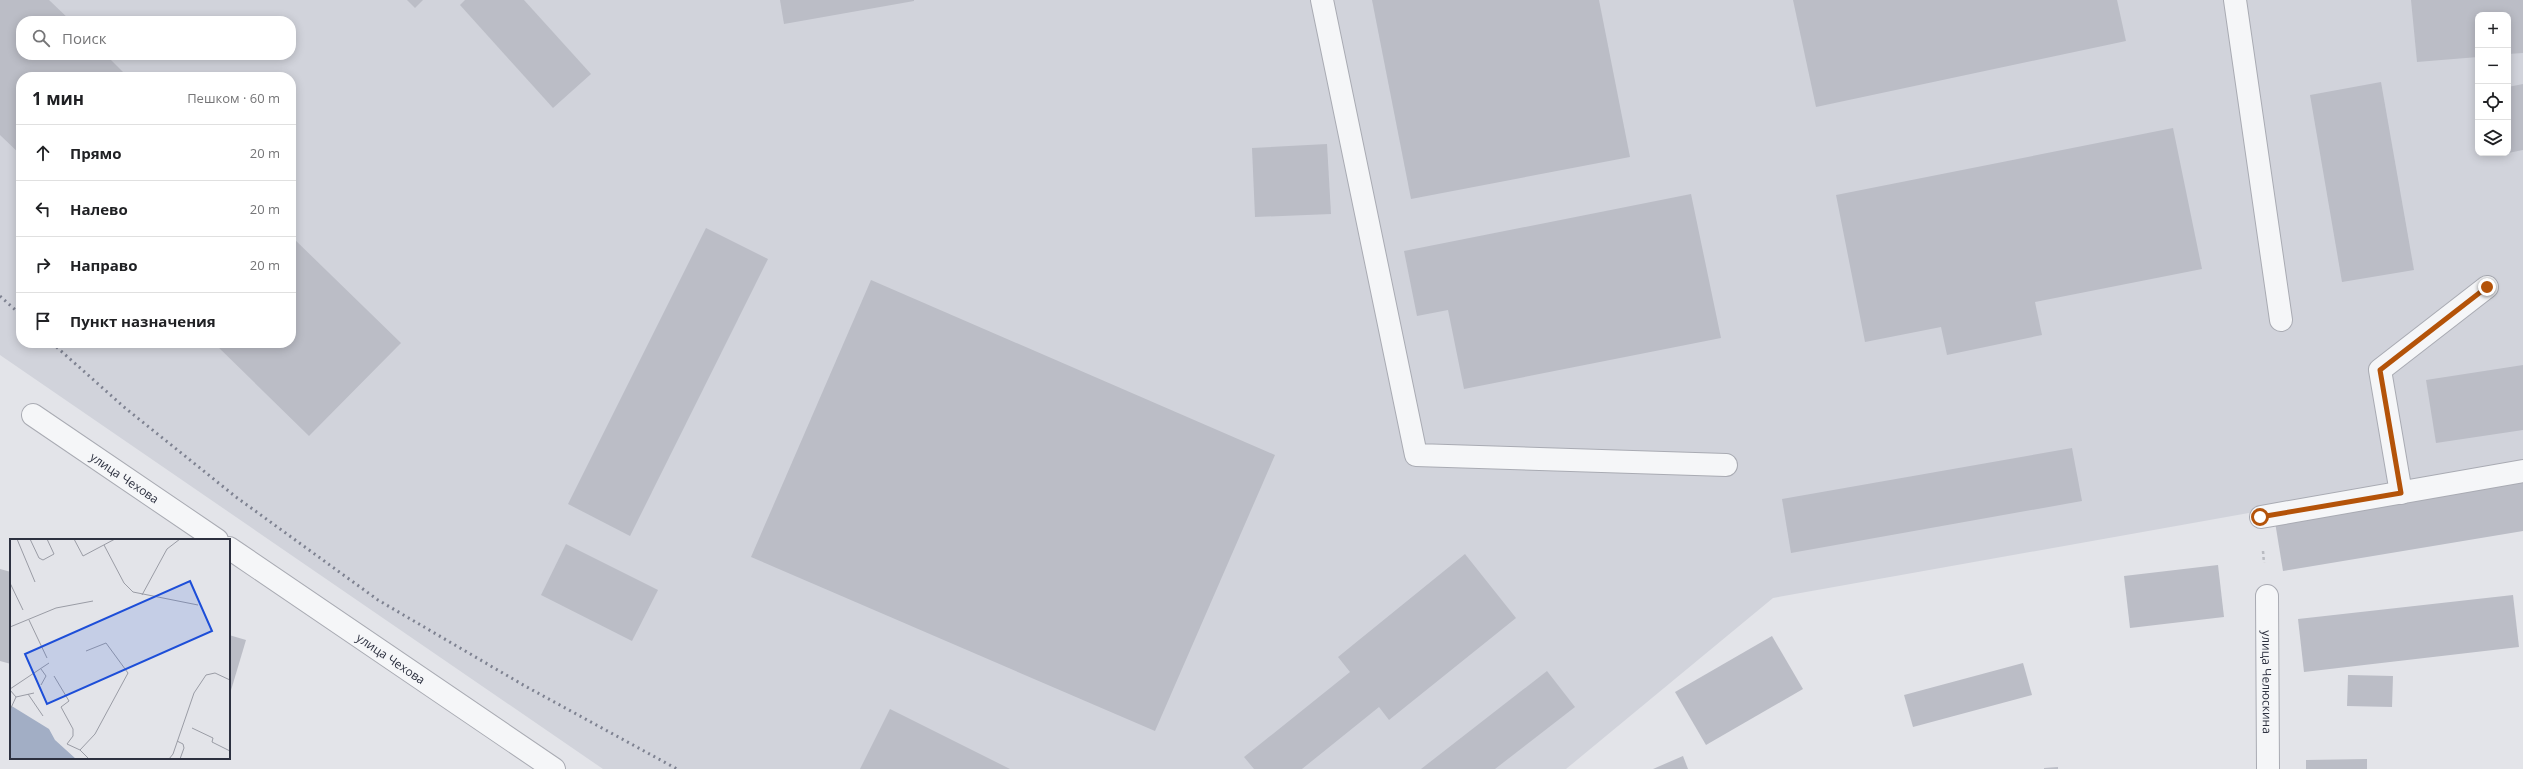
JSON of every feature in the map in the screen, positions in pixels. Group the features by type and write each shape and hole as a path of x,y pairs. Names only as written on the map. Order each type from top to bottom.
{"street":[{"path":"1322,0 1416,455 1726,465"},
{"path":"2235,0 2281,320"},
{"path":"2401,493 2380,370 2487,287"},
{"name":"улица Чехова","path":"33,415 216,539"},
{"path":"2260,517 2523,471"},
{"name":"улица Чехова","path":"230,549 554,769"},
{"name":"улица Челюскина","path":"2267,596 2268,769"}],"path":[{"path":"2260,517 2267,596"}],"shaded area":[{"path":"0,0 2523,0 2523,464 1773,598 1566,769 603,769 0,355"}],"building":[{"path":"0,0 49,0 66,16 16,16 16,60 111,60 123,72 16,72 16,150 0,135"},
{"path":"407,0 423,0 415,8"},
{"path":"465,0 524,0 591,74 553,108 460,5"},
{"path":"780,0 914,0 914,1 784,24"},
{"path":"1372,0 1599,0 1630,157 1411,199"},
{"path":"1793,0 2117,0 2126,41 1816,107"},
{"path":"2411,0 2523,0 2523,53 2511,54 2511,12 2475,12 2475,57 2417,62"},
{"path":"2381,82 2414,270 2342,282 2310,95"},
{"path":"2523,84 2523,150 2511,152 2511,120 2511,86"},
{"path":"2173,128 2202,269 2035,302 2042,335 1947,355 1941,327 1865,342 1836,195"},
{"path":"1327,144 1331,214 1255,217 1252,148"},
{"path":"1691,194 1721,338 1464,389 1448,310 1417,316 1404,251"},
{"path":"706,228 768,259 630,536 568,504"},
{"path":"296,241 401,343 309,436 219,348 296,348"},
{"path":"871,280 1275,455 1155,731 751,557"},
{"path":"2523,365 2523,430 2436,443 2426,380"},
{"path":"2072,448 2082,501 1791,553 1782,499"},
{"path":"2523,481 2523,531 2283,571 2275,522"},
{"path":"566,544 658,590 632,641 541,595"},
{"path":"1465,554 1516,618 1389,720 1379,707 1302,769 1254,769 1244,757 1350,672 1338,657"},
{"path":"2218,565 2224,617 2130,628 2124,576"},
{"path":"0,569 10,572 10,664 0,661"},
{"path":"2513,595 2519,647 2304,672 2298,619"},
{"path":"230,635 246,640 230,694"},
{"path":"1772,636 1803,689 1706,745 1675,692"},
{"path":"2023,663 2032,695 1913,727 1904,695"},
{"path":"1547,671 1575,707 1495,769 1421,769"},
{"path":"2348,675 2393,676 2392,707 2347,706"},
{"path":"890,709 1010,769 860,769"},
{"path":"1683,756 1688,769 1653,769"},
{"path":"2367,759 2367,769 2306,769 2306,760"},
{"path":"2058,767 2058,769 2044,769 2044,768"}],"railway":[{"path":"0,296 16,310"},
{"path":"58,348 124,407 236,497 378,600 525,686 677,769"}],"route":[{"path":"2260,517 2401,493 2380,370 2487,287"}]}
